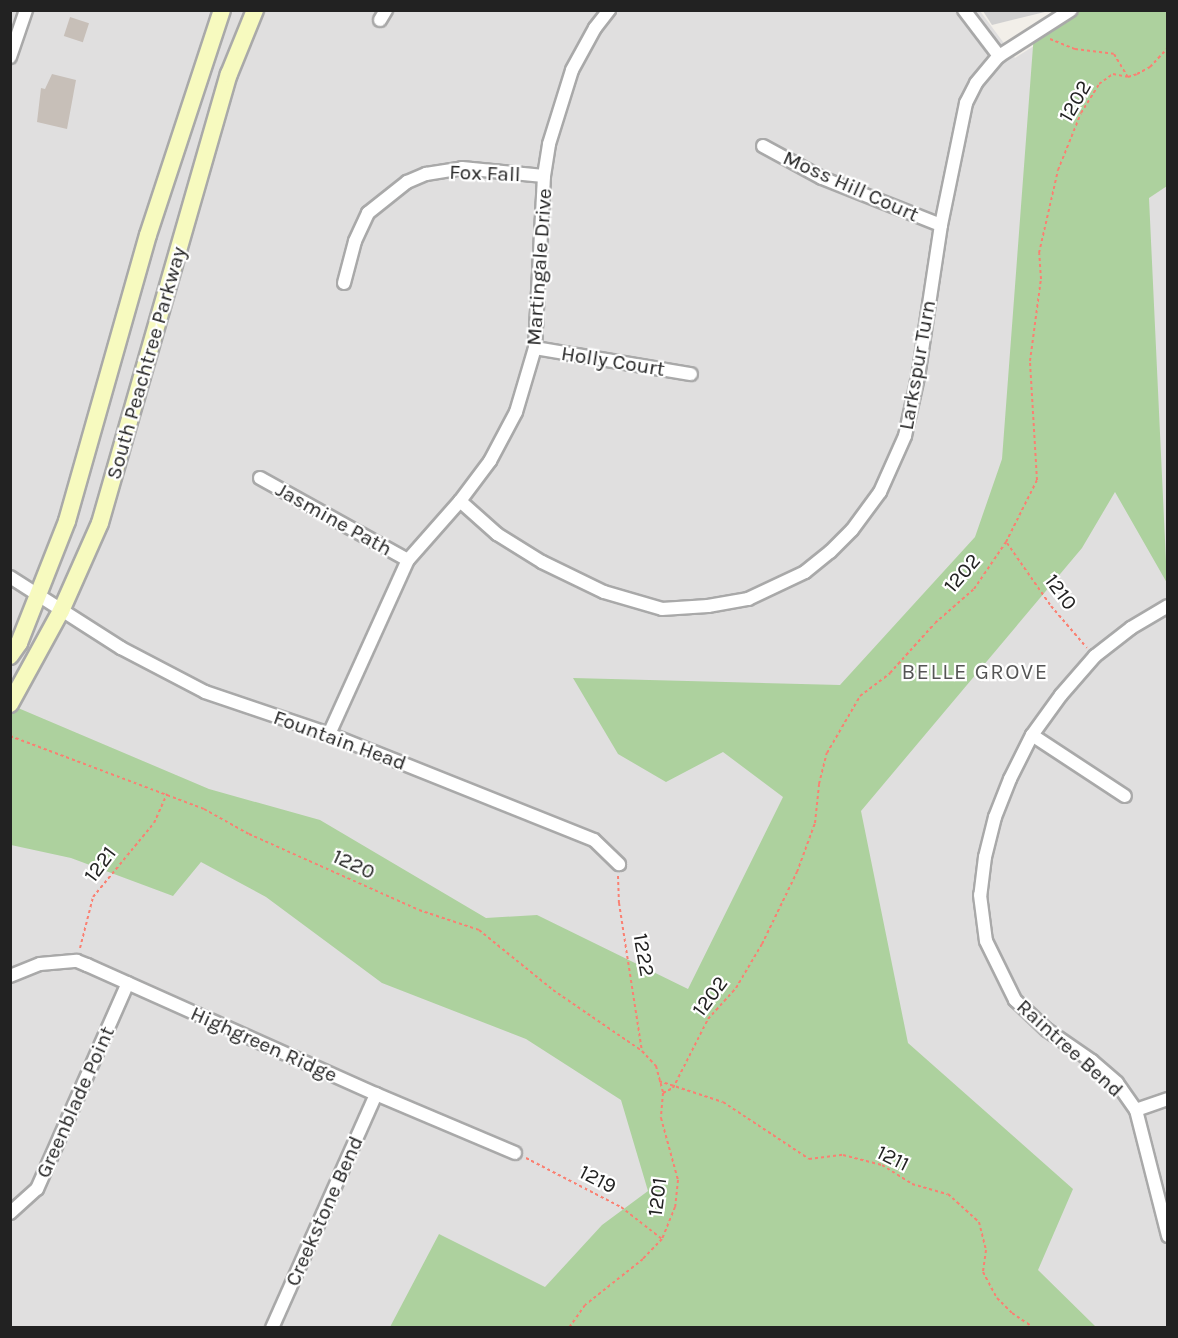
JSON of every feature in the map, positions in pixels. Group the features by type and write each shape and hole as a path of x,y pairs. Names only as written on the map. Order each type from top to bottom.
{"main road":[{"name":"South Peachtree Parkway","path":"10,656 38,596 67,521 148,235 222,10"},
{"name":"South Peachtree Parkway","path":"10,704 61,611 100,523 229,74 255,10"}],"street":[{"path":"10,57 26,10"},
{"name":"Martingale Drive","path":"329,734 408,560 460,501 490,461 516,412 535,348 544,176 549,144 572,70 609,10"},
{"path":"964,10 999,56"},
{"name":"Larkspur Turn","path":"460,501 497,534 574,579 642,605 662,609 728,603 764,593 805,572 830,552 852,530 880,492 905,436 918,378 941,225 966,102 976,83 999,56 1071,10"},
{"name":"Moss Hill Court","path":"763,146 822,178 941,225"},
{"name":"Fox Fall","path":"344,283 355,241 368,213 407,182 426,174 462,168 544,176"},
{"name":"Holly Court","path":"535,348 691,374"},
{"name":"Jasmine Path","path":"260,478 408,560"},
{"name":"Fountain Head","path":"10,577 122,648 205,692 329,734 594,840 619,864"},
{"name":"Raintree Bend","path":"1167,606 1131,628 1095,656 1061,695 1032,735 1010,779 995,817 985,857 980,895 986,941 1015,1000 1047,1030 1092,1061 1117,1083 1136,1110 1167,1236"},
{"path":"1032,735 1125,796"},
{"name":"Highgreen Ridge","path":"10,976 40,964 77,961 110,973 376,1094 516,1153"},
{"name":"Greenblade Point","path":"10,1213 37,1189 128,983"},
{"name":"Creekstone Bend","path":"272,1328 376,1094"},
{"path":"1136,1110 1167,1099"}],"path":[{"path":"1034,33 1075,49 1114,54 1128,77"},
{"name":"1202","path":"673,1088 708,1019 736,988 762,944 797,872 815,823 819,783 827,753 860,696 890,673 935,623 974,589 1006,542 1037,480 1030,361 1041,279 1040,254 1058,170 1081,113 1099,84 1113,74 1128,77 1150,67 1167,48"},
{"name":"1210","path":"1006,542 1019,557 1051,606 1095,656"},
{"name":"1220","path":"10,736 100,772 167,794 419,910 479,930 553,990 642,1051 656,1066"},
{"name":"1221","path":"77,961 93,897 154,823 167,794"},
{"name":"1222","path":"619,864 617,882 619,903 642,1051"},
{"name":"1201","path":"569,1328 585,1305 643,1259 662,1239 675,1208 678,1180 661,1118 663,1093 656,1066"},
{"name":"1211","path":"659,1081 673,1088 723,1102 809,1159 843,1155 882,1165 912,1184 948,1194 979,1222 986,1250 983,1272 997,1299 1034,1328"},
{"path":"663,1093 673,1088"},
{"name":"1219","path":"516,1153 621,1207 662,1239"}],"shaded area":[{"path":"10,11 980,11 1015,58 1090,11 1167,11 1167,1327 11,1327"},
{"path":"983,11 1049,11 992,25"}],"green space":[{"path":"1071,11 1167,11 1167,186 1149,198 1167,583 1115,492 1082,548 861,811 908,1043 1073,1189 1038,1270 1096,1327 390,1327 439,1234 545,1287 602,1225 648,1191 621,1100 526,1039 382,983 266,897 201,862 173,896 71,858 11,845 11,705 209,789 320,820 486,918 537,915 688,989 783,797 723,752 666,782 618,754 573,678 840,685 975,537 1002,459 1034,33"}],"building":[{"path":"70,17 89,23 83,42 64,36"},
{"path":"52,74 76,80 67,129 37,122 41,88 45,89"}],"district":[{"name":"BELLE GROVE","path":"975,673"}]}
